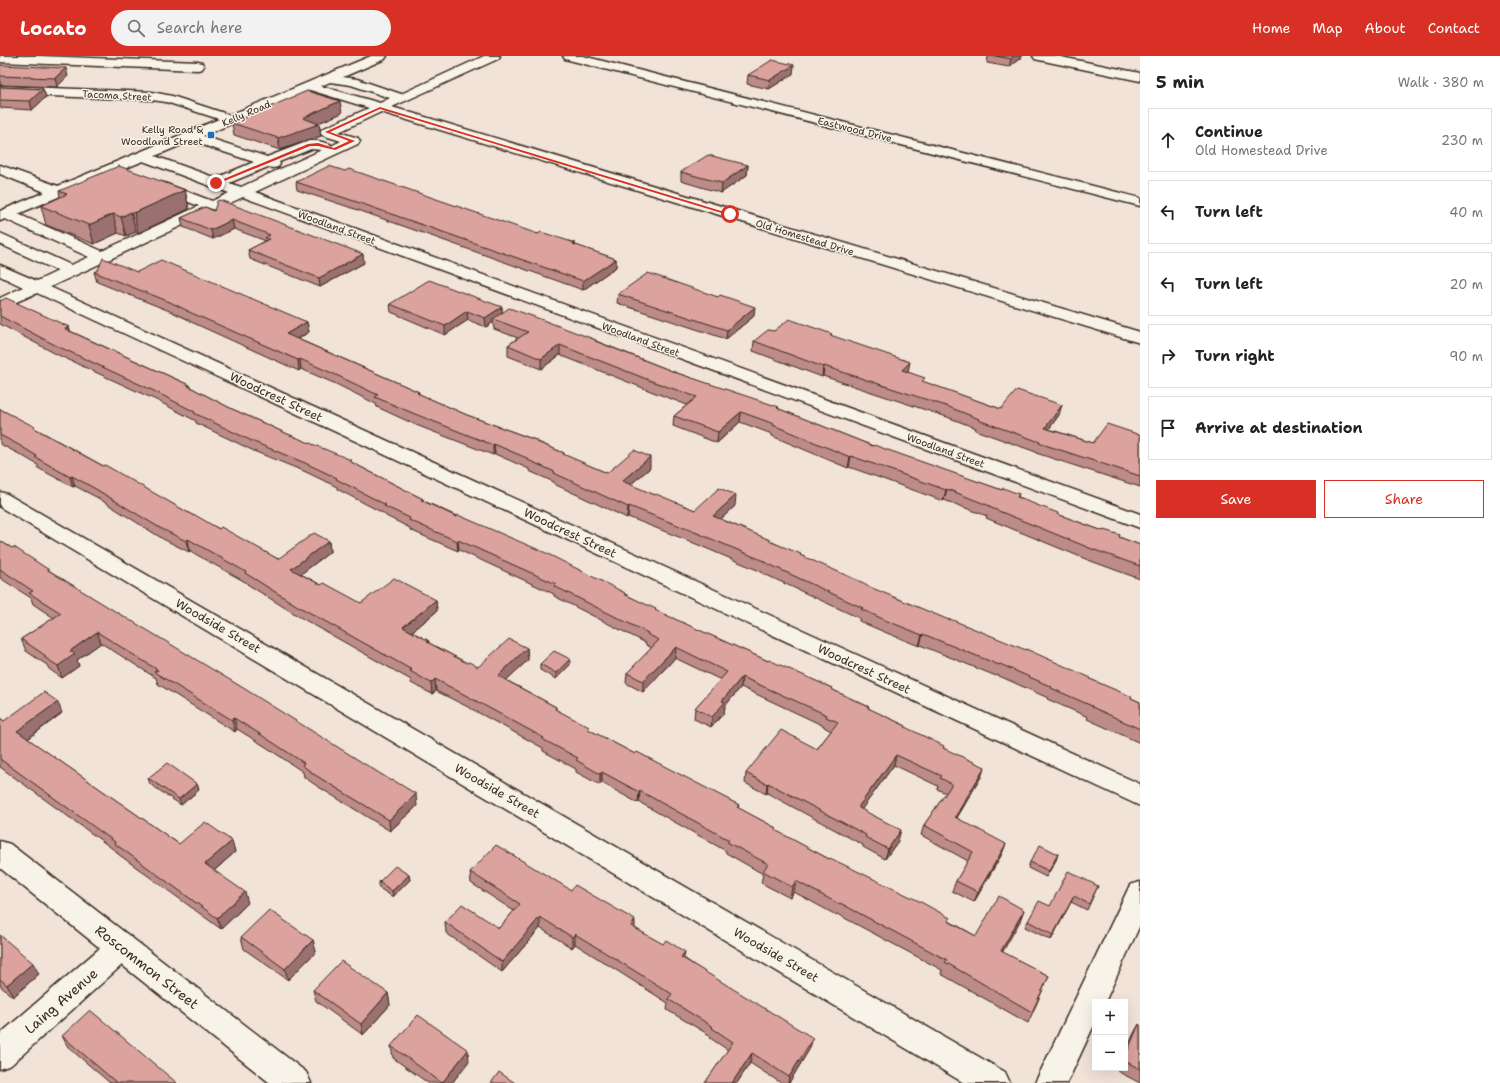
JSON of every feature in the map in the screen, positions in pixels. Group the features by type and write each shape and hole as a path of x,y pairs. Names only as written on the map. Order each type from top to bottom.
{"street":[{"name":"Kelly Road","path":"194,120 350,56"},
{"name":"Kelly Road","path":"22,199 57,185 124,172 143,156 309,86 335,79 381,56"},
{"path":"335,79 396,56"},
{"path":"1,303 353,141 327,132 494,56"},
{"name":"Eastwood Drive","path":"569,56 1140,202"},
{"path":"1039,56 1140,77"},
{"path":"0,58 198,66"},
{"path":"335,79 353,82 402,98"},
{"name":"Old Homestead Drive","path":"309,86 1140,338"},
{"name":"Tacoma Street","path":"0,90 152,96 231,119"},
{"path":"191,136 290,170"},
{"path":"216,183 309,145 318,145 334,150"},
{"name":"Woodland Street","path":"143,156 1140,521"},
{"path":"0,169 40,184 57,185"},
{"path":"22,199 38,209 124,172"},
{"path":"148,182 212,206"},
{"name":"Kelly Road","path":"3,215 40,184"},
{"path":"3,215 26,223 102,257"},
{"path":"0,238 71,271"},
{"name":"Woodcrest Street","path":"1,271 1140,796"},
{"name":"Woodside Street","path":"0,498 994,1083"},
{"name":"Roscommon Street","path":"0,852 295,1083"},
{"path":"1051,1083 1140,894"},
{"name":"Laing Avenue","path":"0,1054 122,947"}],"building":[{"path":"996,56 1014,56 1011,59"},
{"path":"772,60 794,65 770,80 748,75"},
{"path":"0,65 66,68 55,78 0,76"},
{"path":"0,87 43,89 30,101 0,100"},
{"path":"307,91 340,101 303,118 319,124 278,138 232,123"},
{"path":"708,155 748,165 722,183 681,172"},
{"path":"119,166 185,190 134,213 131,212 121,217 113,214 89,225 41,206 67,194 59,191"},
{"path":"329,166 345,171 349,169 538,234 541,232 575,243 573,244 616,259 583,281 296,182"},
{"path":"220,200 363,254 319,278 248,250 269,239 265,238 270,235 232,220 211,230 181,218 205,207 214,211 217,201"},
{"path":"103,258 137,272 161,260 307,322 286,334 419,392 417,393 467,415 538,441 537,442 607,473 634,450 650,457 622,481 695,510 719,488 736,495 713,516 801,554 800,555 866,584 865,585 949,620 950,619 1026,649 1132,697 1131,698 1140,702 1140,729 1000,664 999,665 885,620 764,561 690,530 629,506 628,507 554,473 555,472 528,460 529,459 375,397 378,395 334,374 300,359 298,360 170,302 94,272 98,270"},
{"path":"648,273 718,297 720,295 755,307 727,330 618,294"},
{"path":"429,280 502,307 485,318 467,311 445,326 390,304"},
{"path":"6,298 69,327 65,329 189,385 188,386 230,408 351,460 349,461 423,499 421,500 457,517 458,515 546,553 656,609 655,610 832,688 831,689 944,746 943,748 985,767 955,817 1006,844 978,892 956,881 973,852 924,825 952,784 940,778 942,776 896,755 859,806 859,808 901,830 888,849 865,837 866,835 768,783 767,784 746,773 781,730 817,749 838,722 826,717 827,715 742,677 722,701 725,702 712,717 695,708 727,672 676,647 643,681 627,673 659,640 554,586 556,584 458,540 457,541 409,520 410,518 384,506 386,505 336,479 337,478 254,442 194,413 195,412 154,391 53,344 0,316 0,301"},
{"path":"509,308 596,340 595,341 677,373 779,407 777,408 873,446 874,445 1002,490 1003,488 1019,494 1017,497 1058,513 1057,514 1103,531 1104,530 1120,535 1119,537 1140,545 1140,566 1092,549 947,489 946,490 851,456 850,457 773,425 774,424 741,412 718,432 674,416 697,397 654,382 560,345 541,359 508,345 528,332 493,319"},
{"path":"789,319 832,334 830,335 910,362 902,370 925,378 922,381 1001,409 1017,390 1062,405 1045,428 1093,443 1107,424 1140,435 1140,476 1039,443 1040,442 978,420 979,419 949,407 824,366 823,367 754,341 768,330 774,331"},
{"path":"0,409 103,466 105,465 194,516 195,515 219,529 221,527 278,559 314,533 329,541 291,569 321,585 324,583 361,603 394,578 436,600 403,627 429,641 427,642 467,663 469,662 478,667 509,639 527,648 498,676 556,707 555,709 589,727 588,729 635,754 637,752 739,805 737,807 776,828 775,830 829,859 830,858 919,901 950,918 948,921 976,936 999,896 1024,910 1001,951 1049,976 1032,1012 945,962 947,960 840,903 839,904 796,881 792,887 763,871 768,864 727,842 729,840 640,791 639,792 602,772 600,774 576,760 578,758 542,739 544,738 435,679 431,683 410,671 412,670 296,605 245,573 246,572 188,539 186,541 160,528 94,488 72,476 70,477 35,457 37,456 0,435"},
{"path":"0,541 12,548 14,547 48,570 131,621 240,686 392,781 393,780 416,794 389,820 315,775 302,765 304,763 263,736 234,718 232,720 154,672 158,670 97,632 70,651 75,654 58,666 21,639 61,613 29,593 33,591 0,569"},
{"path":"554,651 570,659 556,673 540,664"},
{"path":"44,692 58,702 17,731 179,844 205,822 232,841 205,864 245,892 217,918 0,759 0,718 4,721"},
{"path":"167,763 197,784 179,799 148,778"},
{"path":"496,845 571,890 575,885 635,920 631,926 663,944 666,940 685,952 681,957 813,1038 789,1077 752,1053 732,1083 705,1083 733,1042 712,1028 713,1027 668,999 672,994 575,934 572,937 540,917 502,962 445,922 462,904 499,928 520,904 470,872"},
{"path":"1040,845 1058,854 1049,871 1030,862"},
{"path":"395,866 409,875 392,891 379,882"},
{"path":"1068,871 1098,886 1089,904 1074,896 1053,935 1028,921 1039,901 1050,906"},
{"path":"269,910 313,940 285,969 241,937"},
{"path":"0,935 33,963 7,985 0,979"},
{"path":"341,961 388,993 361,1024 313,990"},
{"path":"90,1010 177,1083 117,1083 62,1036"},
{"path":"418,1015 468,1050 442,1083 391,1046"},
{"path":"1139,1024 1140,1069 1128,1063 1128,1050"},
{"path":"499,1072 515,1083 491,1083"}],"place":[{"name":"Kelly Road & Woodland Street","path":"211,135"}],"route":[{"path":"216,183 309,145 318,145 334,150 353,141 327,132 380,108 730,214"}]}
